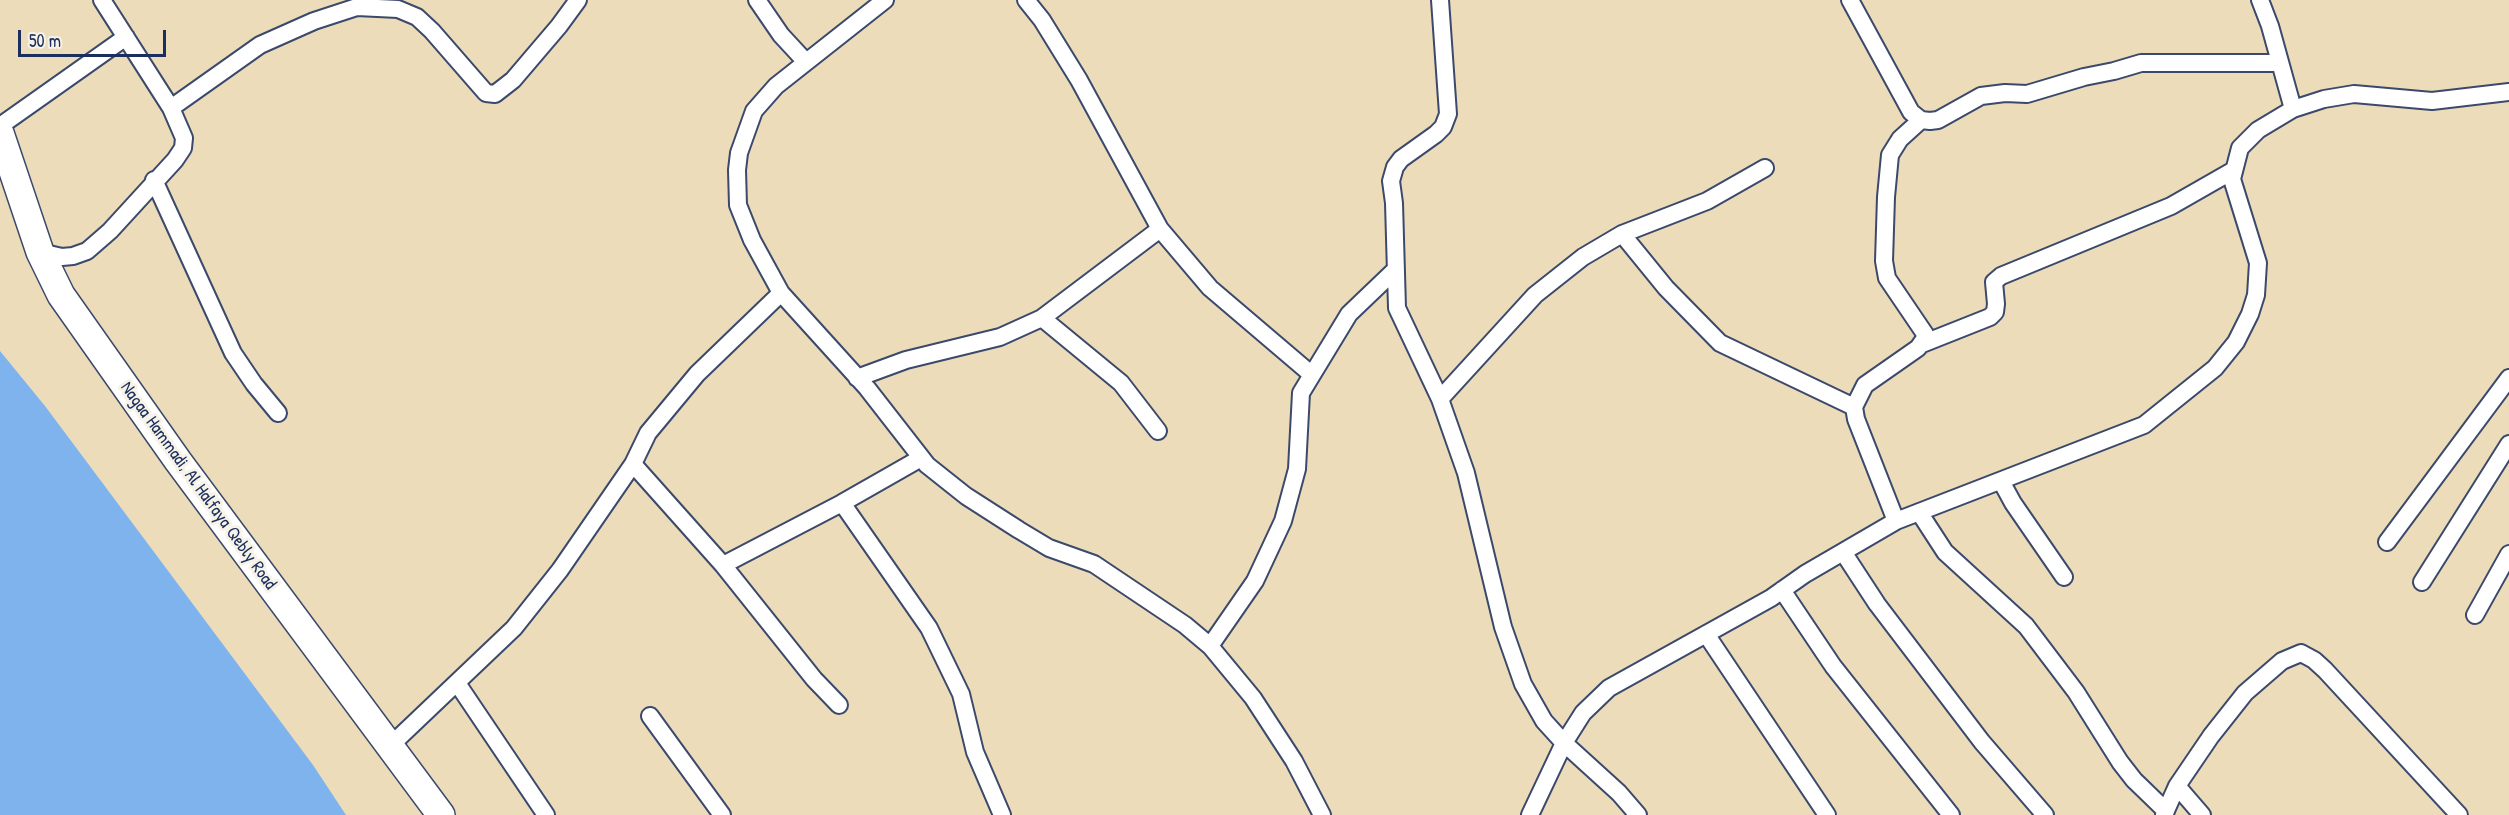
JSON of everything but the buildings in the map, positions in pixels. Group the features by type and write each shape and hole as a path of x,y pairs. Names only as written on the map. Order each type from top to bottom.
{"main road":[{"name":"Nagaa Hammadi, Al Halfaya Qebly Road","path":"0,133 40,252 61,295 171,451 441,815"}],"street":[{"path":"40,252 62,257 87,251 110,231 154,180 175,160 183,148 184,138 171,108 102,0"},
{"path":"171,108 260,45 314,21 362,4 398,9 417,17 489,94 495,94 513,80 578,0"},
{"path":"757,0 781,35 806,62"},
{"path":"885,0 776,86 754,111 739,153 737,170 738,205 752,240 781,293 857,378 921,458 966,496 1049,548 1094,564 1185,626 1210,646 1253,698 1294,761 1322,815"},
{"path":"1026,0 1042,20 1079,80 1160,229 1210,288 1311,374"},
{"path":"1440,0 1448,118 1436,134 1412,150 1395,167 1391,181 1394,203 1397,308 1440,399 1466,473 1500,616 1520,675 1544,721 1564,743 1619,793 1638,815"},
{"path":"1850,0 1911,112 1921,120 1938,120 1981,96 1992,93 2027,94 2141,63 2280,63"},
{"path":"2260,0 2293,109"},
{"path":"0,126 126,37"},
{"path":"1530,815 1564,743 1583,713 1609,688 1782,590 1896,521 2144,425 2215,368 2236,342 2250,314 2256,294 2258,263 2248,224 2232,179 2240,148 2258,130 2293,109 2324,99 2354,94 2432,101 2509,92"},
{"path":"1921,120 1900,139 1890,155 1884,261 1887,278 1925,334 1922,344"},
{"path":"1440,399 1544,287 1583,257 1622,234 1707,201 1765,168"},
{"path":"1896,521 1856,419 1854,407 1864,385 1922,344 1990,317 1995,312 1996,304 1994,282 2001,276 2171,206 2234,170"},
{"path":"154,180 233,353 254,384 278,413"},
{"path":"857,378 906,360 1000,337 1041,318 1160,229"},
{"path":"1622,234 1666,288 1717,341 1854,407"},
{"path":"1210,646 1255,581 1283,520 1297,469 1301,393 1349,314 1395,270"},
{"path":"390,746 520,620 560,570 633,464 648,433 697,374 781,293"},
{"path":"1041,318 1120,383 1158,431"},
{"path":"2387,542 2509,378"},
{"path":"2422,582 2509,444"},
{"path":"723,565 842,503 921,458"},
{"path":"633,464 723,565 814,679 839,705"},
{"path":"2001,481 2013,503 2064,577"},
{"path":"842,503 929,628 961,694 975,752 1002,815"},
{"path":"1919,512 1946,552 2032,634 2076,692 2133,780 2165,813 2177,786 2211,736 2245,693 2282,661 2301,653 2314,660 2325,670 2459,815"},
{"path":"1843,552 1877,604 1968,724 2045,815"},
{"path":"2475,615 2509,554"},
{"path":"1782,590 1833,666 1951,815"},
{"path":"1706,634 1827,815"},
{"path":"457,683 546,815"},
{"path":"650,716 722,815"},
{"path":"2177,786 2202,815"}],"water":[{"path":"0,351 45,406 313,765 346,815 0,815"}]}
